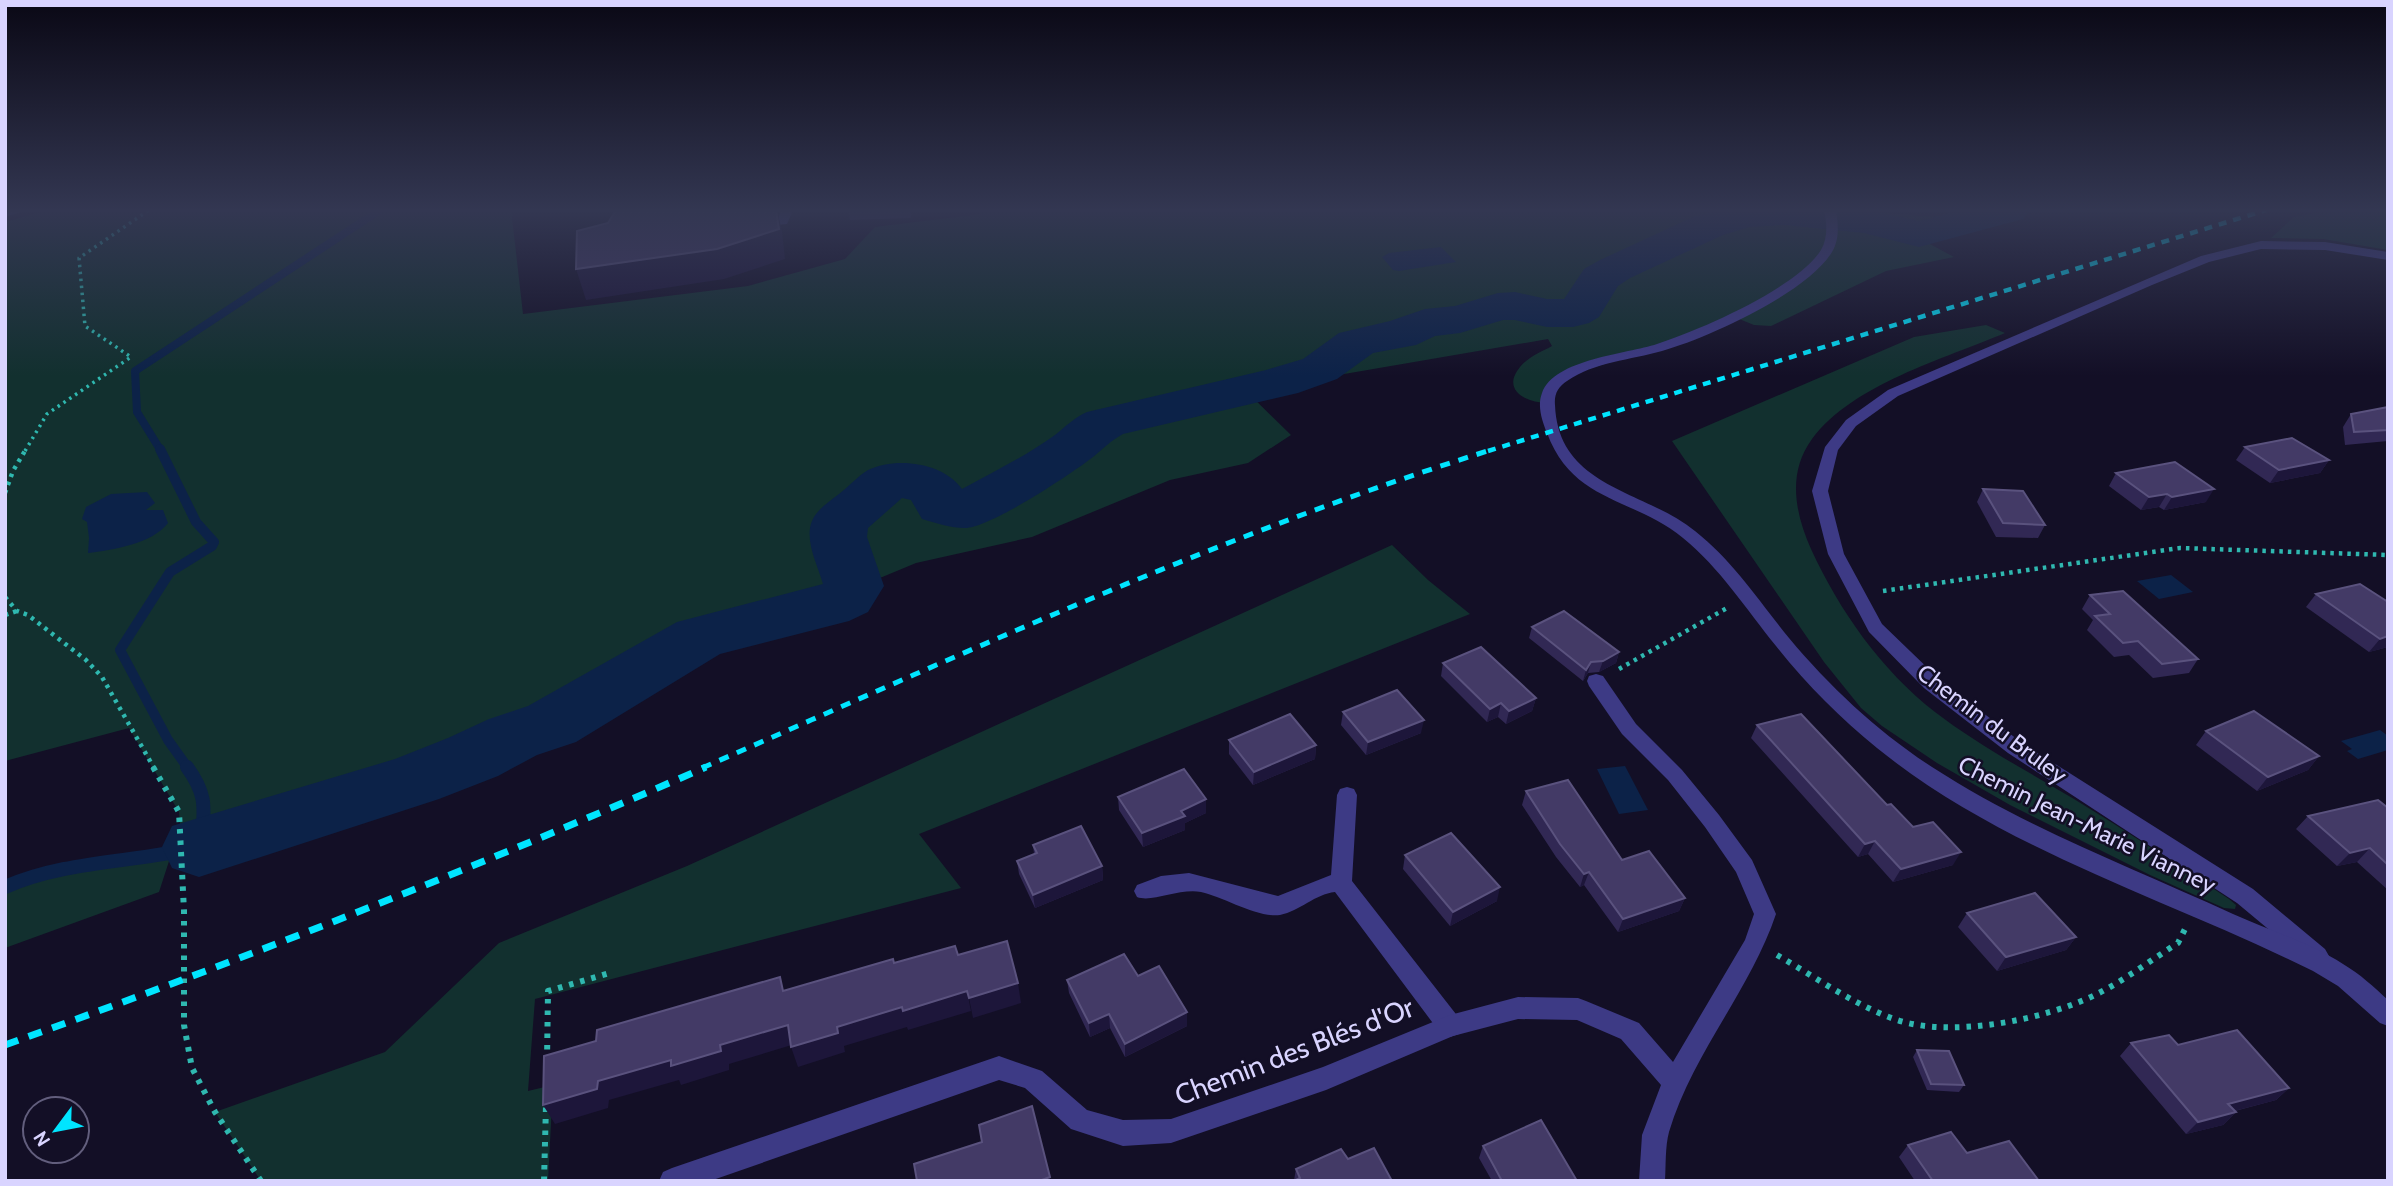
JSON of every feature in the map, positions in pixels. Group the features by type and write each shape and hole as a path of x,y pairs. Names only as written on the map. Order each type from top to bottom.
{"street":[{"name":"Chemin Jean-Marie Vianney","path":"1814,265 1770,295 1693,337 1564,377 1554,384 1548,394 1547,403 1554,431 1573,469 1598,487 1656,513 1688,533 1730,574 1785,646 1836,700 1919,769 2057,844 2333,970"},
{"name":"Chemin du Bruley","path":"2192,265 1893,393 1851,423 1830,450 1820,491 1836,554 1875,628 1931,683 2015,748 2245,895 2388,1015"},
{"path":"1597,681 1629,729 1675,775 1744,866 1765,914 1755,943 1675,1082 1656,1135 1652,1181"},
{"path":"1346,795 1341,883 1450,1026"},
{"path":"1145,891 1176,881 1198,882 1269,905 1281,905 1330,882 1341,883"},
{"name":"Chemin des Blés d'Or","path":"672,1181 999,1068 1033,1079 1080,1120 1123,1133 1171,1131 1326,1079 1450,1026 1518,1008 1578,1009 1630,1031 1675,1082"}],"path":[{"path":"5,493 13,471 47,414 131,357 85,326 80,265"},
{"path":"1858,595 2180,548 2388,555"},
{"path":"1597,681 1747,596"},
{"path":"5,597 17,611 28,615 86,660 103,677 179,812 184,911 184,1025 192,1068 215,1112 261,1181"},
{"path":"5,615 17,611"},
{"path":"1755,943 1896,1020 1935,1026 1977,1025 2030,1016 2095,995 2178,943 2197,907"},
{"path":"547,1073 548,992 613,972"},
{"path":"544,1181 546,1100"}],"green space":[{"path":"5,265 517,265 523,314 748,286 822,265 1913,265 1886,271 1771,326 1754,325 1732,316 1704,332 1564,377 1547,403 1524,398 1518,394 1513,382 1523,363 1552,346 1548,339 1246,391 1291,435 1248,463 1170,480 1032,537 916,563 851,590 846,598 827,606 699,637 552,724 513,737 473,757 414,780 182,852 179,812 129,728 5,761"},
{"path":"1986,325 2005,333 1928,363 1875,388 1830,420 1812,439 1804,452 1796,479 1798,507 1805,535 1822,572 1863,638 1915,695 1968,736 2093,811 2229,899 2236,905 2235,909 2224,908 2150,875 2010,805 1937,763 1882,726 1861,708 1824,662 1672,441 1914,337"},
{"path":"1392,545 1428,580 1470,614 919,834 961,888 535,999 528,1091 553,1085 548,1181 261,1181 215,1112 385,1052 499,943 687,866"},
{"path":"733,634 586,724 504,750 555,728 689,653 700,642"},
{"path":"171,855 159,892 5,948 5,887 25,878 65,867"}],"water":[{"path":"1389,265 1435,265 1399,271"},
{"path":"147,492 155,503 146,510 163,510 168,523 142,541 88,553 87,522 82,519 86,507 111,494"},
{"path":"2171,575 2193,592 2159,599 2137,581"},
{"path":"2380,730 2388,736 2388,750 2358,759 2347,751 2352,749 2341,741"},
{"path":"1625,766 1648,810 1619,814 1597,769"}],"building":[{"path":"576,265 602,265 576,269"},
{"path":"2388,407 2388,430 2354,432 2351,414"},
{"path":"2292,438 2329,460 2279,470 2245,447"},
{"path":"2175,462 2214,489 2172,497 2167,494 2149,497 2116,473"},
{"path":"1983,489 2023,491 2045,525 2003,523"},
{"path":"2360,584 2388,602 2388,636 2380,639 2316,594"},
{"path":"2123,591 2198,659 2162,664 2138,641 2123,643 2095,616 2110,614 2090,595"},
{"path":"1564,611 1619,652 1603,661 1591,662 1586,670 1532,627"},
{"path":"1481,647 1536,698 1509,711 1501,703 1490,709 1443,663"},
{"path":"1397,690 1424,720 1368,742 1343,712"},
{"path":"2254,711 2319,756 2268,777 2206,731"},
{"path":"1290,714 1316,745 1254,772 1229,740"},
{"path":"1801,714 1887,805 1891,804 1913,827 1933,822 1961,852 1901,869 1875,841 1865,844 1757,725"},
{"path":"1184,769 1206,799 1181,811 1185,816 1142,833 1118,797"},
{"path":"1568,780 1622,860 1649,851 1685,898 1623,919 1589,872 1584,874 1560,844 1526,791"},
{"path":"2378,800 2388,808 2388,865 2370,848 2350,853 2308,816"},
{"path":"1081,826 1102,866 1033,895 1017,861 1037,853 1033,845"},
{"path":"1451,833 1500,887 1453,912 1405,855"},
{"path":"2035,893 2076,937 2006,957 1967,913"},
{"path":"1007,941 1018,983 969,998 967,991 903,1011 902,1007 837,1027 838,1033 791,1047 788,1025 720,1045 721,1051 671,1066 671,1060 598,1081 597,1089 543,1105 544,1056 596,1041 597,1030 780,977 783,991 893,959 894,963 955,946 958,955"},
{"path":"1124,954 1138,976 1159,966 1187,1012 1125,1044 1109,1014 1089,1023 1067,980"},
{"path":"2237,1030 2289,1088 2228,1104 2236,1112 2198,1122 2131,1043 2169,1035 2178,1045"},
{"path":"1917,1050 1949,1051 1964,1085 1931,1084"},
{"path":"1032,1106 1050,1177 1039,1181 917,1181 914,1164 982,1142 979,1125"},
{"path":"1541,1120 1577,1181 1502,1181 1483,1146"},
{"path":"1951,1132 1967,1153 2009,1141 2039,1181 1933,1181 1908,1145"},
{"path":"1374,1148 1392,1181 1294,1181 1300,1178 1296,1169 1341,1149 1348,1159"}],"waterway":[{"path":"161,451 137,412 135,371 296,265"},
{"path":"199,847 414,780 473,757 513,737 552,724 699,637 827,606 846,598 854,586 838,537 840,522 888,482 922,481 937,493 942,507 966,511 1025,477 1075,445 1089,431 1105,423 1280,382 1320,369 1356,343 1381,336 1399,335 1425,323 1460,319 1498,307 1515,306 1547,313 1573,313 1583,307 1600,278 1623,265"},
{"path":"161,451 196,522 214,542 212,546 170,572 120,650 168,740 188,768"},
{"path":"5,887 28,878 76,867 199,847 202,842 202,795 187,767"}],"railway":[{"path":"1488,451 2087,265"},
{"path":"702,768 995,639 1192,557 1392,482 1494,449"},
{"path":"5,1045 358,912 706,767"}]}
